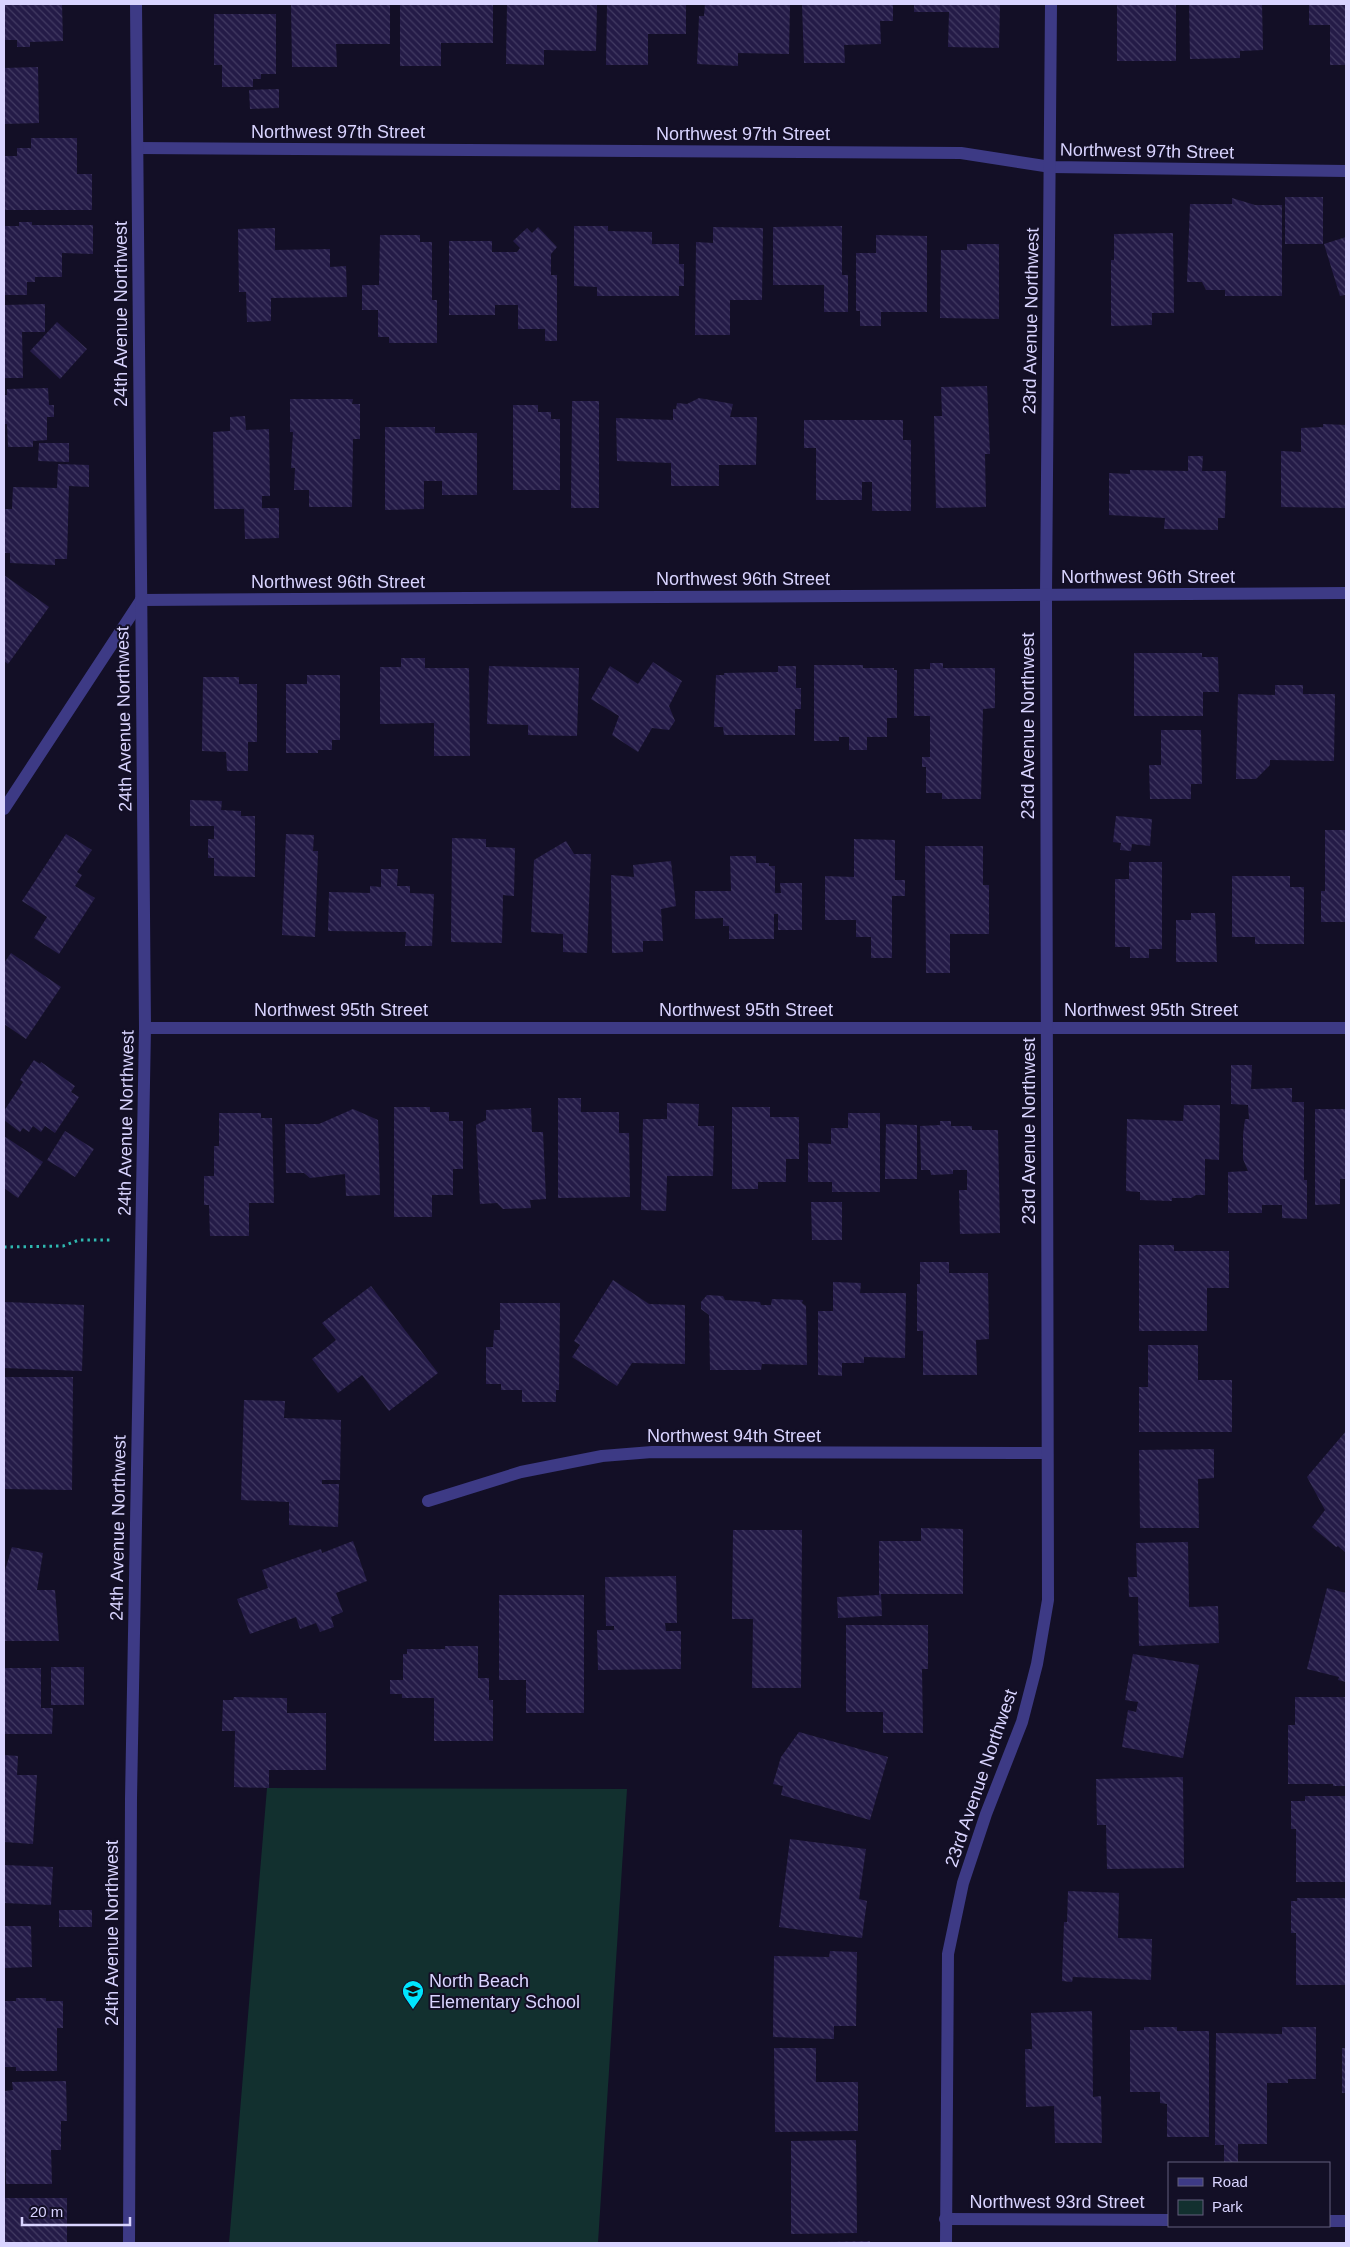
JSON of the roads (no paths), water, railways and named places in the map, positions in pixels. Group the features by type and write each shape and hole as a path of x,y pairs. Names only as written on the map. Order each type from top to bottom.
{"street":[{"name":"24th Avenue Northwest","path":"130,2243 131,1799 145,1028 136,4"},
{"name":"23rd Avenue Northwest","path":"946,2243 948,1954 963,1883 986,1814 1022,1722 1037,1664 1048,1600 1046,594 1051,4"},
{"name":"Northwest 97th Street","path":"138,148 961,152 1051,167 1346,171"},
{"name":"Northwest 96th Street","path":"140,600 1346,593"},
{"path":"4,809 140,600"},
{"name":"Northwest 95th Street","path":"145,1028 1346,1028"},
{"name":"Northwest 94th Street","path":"428,1501 521,1472 602,1456 644,1453 1047,1453"},
{"name":"Northwest 93rd Street","path":"945,2220 1168,2220"},
{"path":"1330,2221 1346,2221"}],"place":[{"name":"North Beach Elementary School","path":"413,2010"}]}
